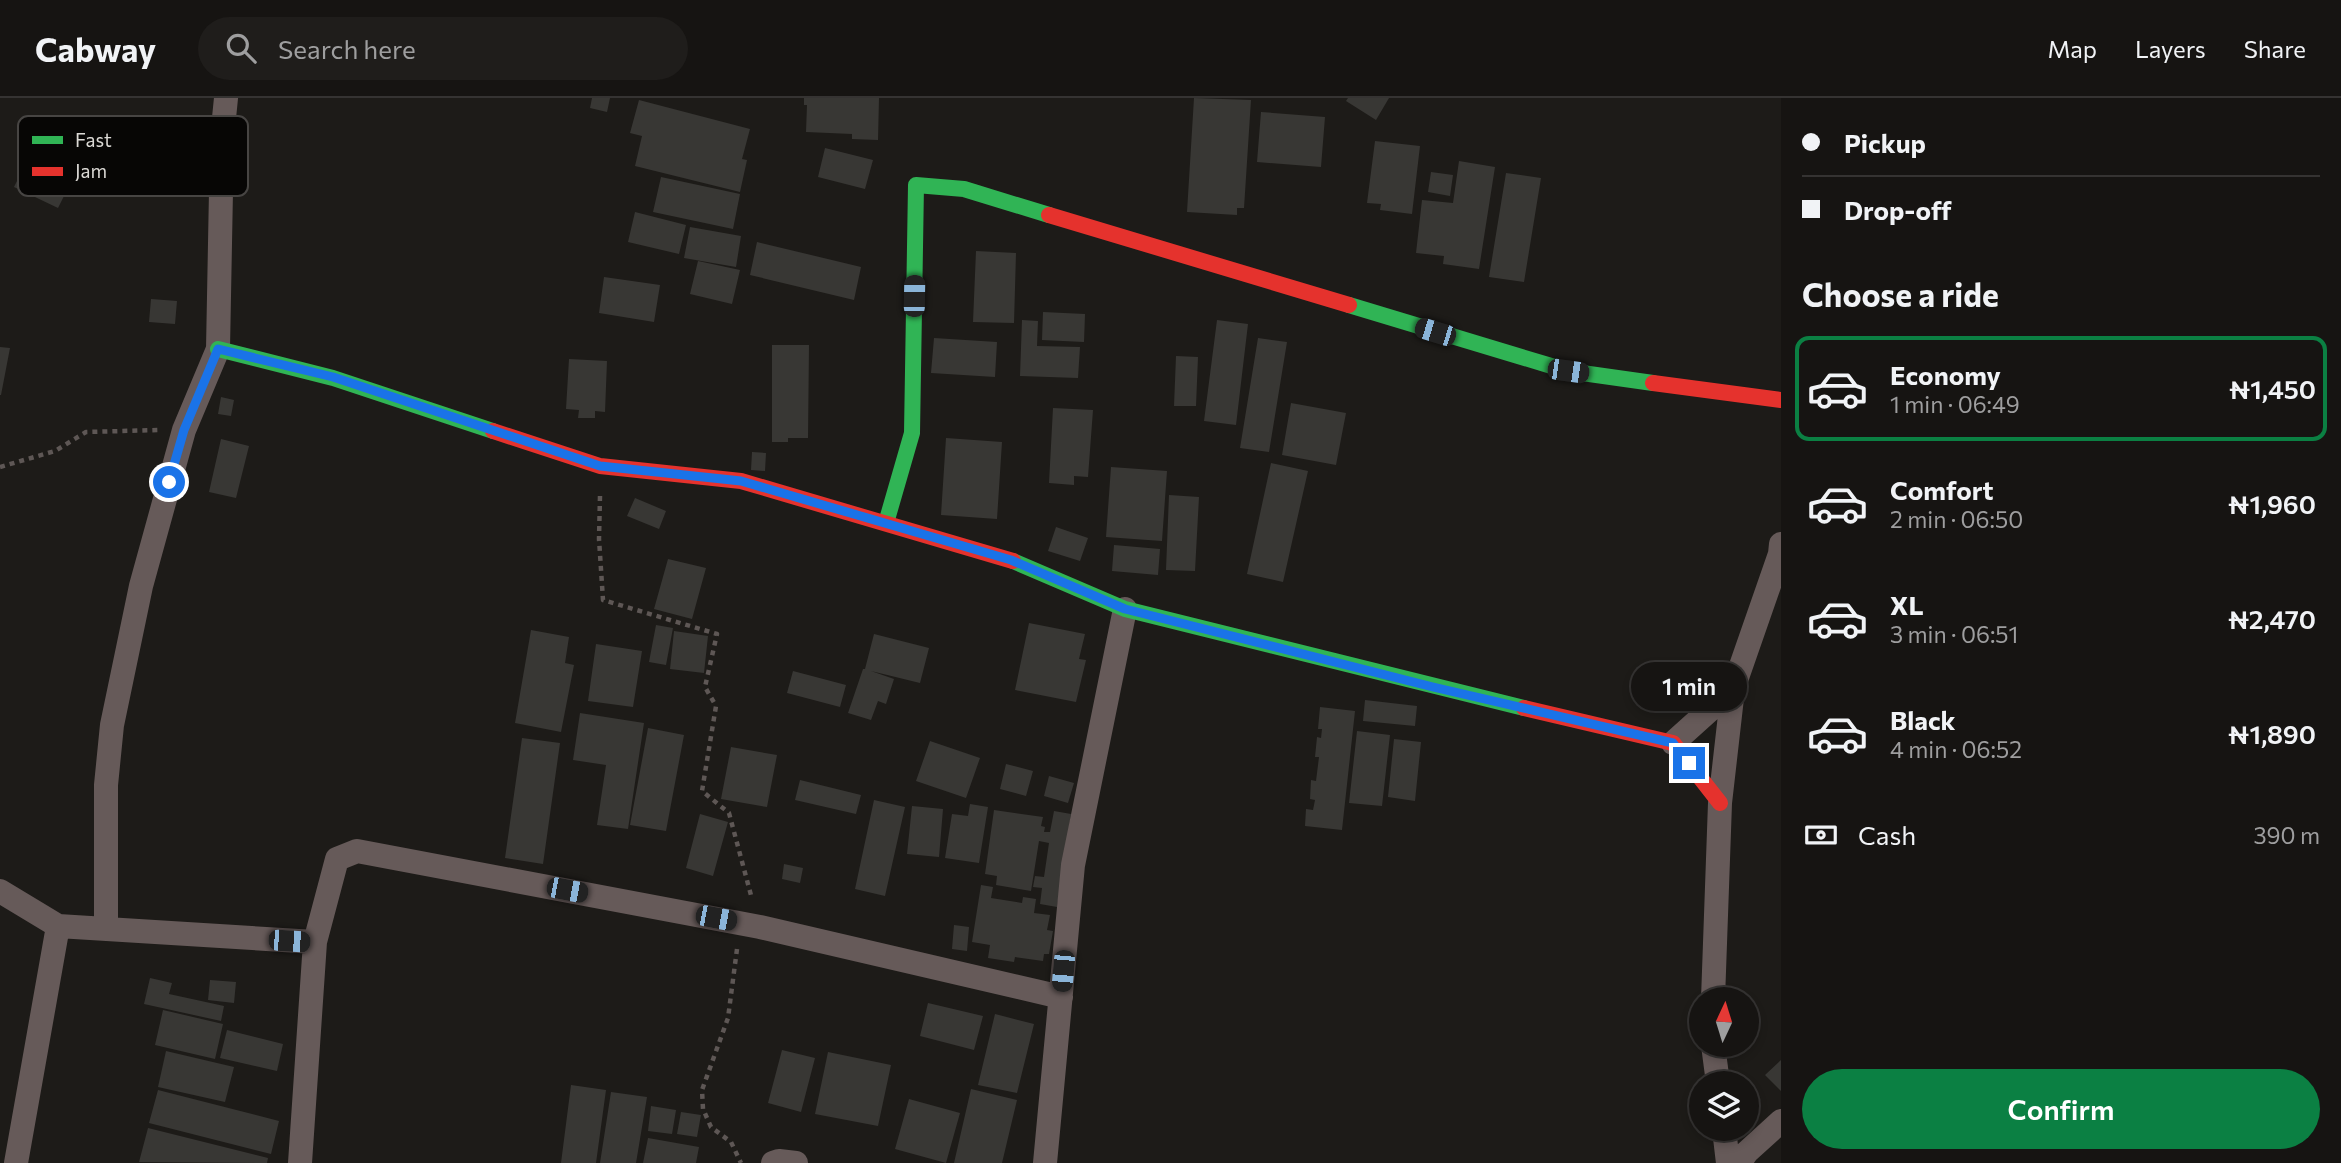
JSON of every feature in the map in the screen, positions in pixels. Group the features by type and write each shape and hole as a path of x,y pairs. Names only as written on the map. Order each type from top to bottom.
{"street":[{"path":"224,116 226,98"},
{"path":"886,523 912,433 916,186 964,189 1568,371 1781,400"},
{"path":"106,929 106,785 112,724 141,586 184,430 218,349 221,196"},
{"path":"218,349 333,377 600,466 741,481 1011,560 1125,609 1433,687 1673,743 1720,803"},
{"path":"1713,987 1720,803 1733,689 1780,554 1781,544"},
{"path":"1045,1163 1073,864 1125,609"},
{"path":"1673,743 1733,689"},
{"path":"300,1163 315,943 337,859 357,851 750,925 1060,998"},
{"path":"0,891 58,926 315,943"},
{"path":"16,1163 58,926"},
{"path":"1739,1163 1747,1152 1781,1121"},
{"path":"1725,1141 1728,1163"},
{"path":"773,1163 796,1163"}],"path":[{"path":"0,467 55,451 86,432 122,429 184,430"},
{"path":"600,466 599,539 603,600 717,634 705,687 716,706 702,791 729,813 750,925 728,1018 702,1090 702,1099 703,1109 711,1126 731,1142 741,1163"}],"building":[{"path":"592,98 610,98 607,112 590,108"},
{"path":"804,98 879,98 878,140 852,139 852,134 806,132 807,105 804,105"},
{"path":"1194,98 1251,100 1244,208 1237,208 1237,215 1187,212"},
{"path":"1348,98 1389,98 1376,120 1346,101"},
{"path":"639,100 750,129 742,159 747,160 740,192 635,166 642,136 630,133"},
{"path":"1261,112 1325,117 1321,167 1257,162"},
{"path":"1375,141 1420,146 1412,214 1380,210 1381,204 1367,203"},
{"path":"825,148 873,160 865,189 818,177"},
{"path":"1459,161 1495,167 1479,269 1443,264 1444,256 1416,253 1422,200 1453,203"},
{"path":"1431,172 1453,175 1450,196 1428,192"},
{"path":"1506,173 1541,178 1524,282 1489,277"},
{"path":"661,177 740,194 733,229 653,212"},
{"path":"33,196 64,196 58,208"},
{"path":"635,212 686,225 679,254 628,242"},
{"path":"690,227 741,236 736,267 684,258"},
{"path":"757,242 861,267 854,300 750,275"},
{"path":"976,251 1016,253 1014,323 973,322"},
{"path":"698,261 740,270 732,304 690,294"},
{"path":"604,277 660,285 654,322 599,313"},
{"path":"151,299 177,301 175,324 149,322"},
{"path":"1043,312 1085,314 1084,342 1042,340"},
{"path":"1022,320 1038,321 1037,346 1080,347 1078,378 1020,376"},
{"path":"1217,320 1248,324 1236,425 1204,421"},
{"path":"934,338 997,342 995,377 931,373"},
{"path":"1258,338 1287,342 1269,452 1240,448"},
{"path":"772,345 809,345 808,438 788,438 788,442 772,442"},
{"path":"0,347 10,348 1,395 0,395"},
{"path":"1176,356 1198,357 1196,406 1174,406"},
{"path":"569,359 607,361 605,412 595,411 595,418 578,418 579,410 566,409"},
{"path":"221,397 234,400 231,416 218,414"},
{"path":"1291,403 1346,413 1336,465 1282,455"},
{"path":"1053,408 1093,410 1088,477 1074,476 1074,485 1049,483"},
{"path":"946,438 1002,442 997,519 941,515"},
{"path":"221,439 249,446 236,498 209,492"},
{"path":"752,452 766,453 765,471 751,470"},
{"path":"1271,463 1308,471 1283,582 1247,574"},
{"path":"1111,467 1167,471 1162,541 1106,537"},
{"path":"1169,495 1199,497 1195,571 1166,570"},
{"path":"635,498 666,511 659,529 627,516"},
{"path":"1056,527 1088,538 1080,561 1048,551"},
{"path":"1114,545 1160,549 1158,575 1112,571"},
{"path":"668,559 706,568 692,619 654,609"},
{"path":"1029,623 1085,634 1079,659 1086,660 1076,702 1015,690"},
{"path":"656,625 673,628 666,665 649,662"},
{"path":"531,630 569,637 565,663 574,665 561,732 515,723"},
{"path":"674,631 708,636 704,673 670,669"},
{"path":"874,634 929,648 920,683 871,671 894,679 886,704 878,701 871,720 848,713 865,669"},
{"path":"596,644 642,651 633,707 588,701"},
{"path":"793,671 846,685 840,707 787,693"},
{"path":"1365,700 1417,706 1415,726 1363,721"},
{"path":"1320,707 1355,711 1342,830 1305,826 1306,809 1313,810 1315,800 1310,799 1311,780 1316,781 1319,757 1315,757 1317,737 1321,738 1322,729 1318,729"},
{"path":"580,713 644,723 628,829 597,825 606,765 573,760"},
{"path":"648,728 684,735 666,831 630,825"},
{"path":"1357,731 1390,735 1382,806 1349,803"},
{"path":"522,738 560,743 543,864 505,858"},
{"path":"1394,739 1421,742 1415,801 1388,797"},
{"path":"930,741 980,758 966,798 916,781"},
{"path":"731,747 777,755 767,807 721,799"},
{"path":"1006,764 1033,771 1026,796 1000,789"},
{"path":"1049,776 1074,783 1068,803 1044,796"},
{"path":"800,780 861,795 856,814 795,800"},
{"path":"874,800 905,807 885,896 855,889"},
{"path":"970,804 988,807 979,863 945,858 952,814 968,816"},
{"path":"912,806 943,809 939,857 907,854"},
{"path":"994,810 1043,817 1041,826 1045,827 1044,832 1050,832 1054,811 1071,814 1057,907 1040,904 1042,888 1033,887 1035,876 1044,877 1049,843 1039,841 1031,891 996,885 997,876 985,874"},
{"path":"700,814 728,822 713,876 686,868"},
{"path":"784,864 803,868 800,883 782,879"},
{"path":"981,885 993,887 991,898 1022,903 1023,897 1036,899 1034,913 1050,915 1047,930 1053,931 1049,954 1044,954 1043,961 1015,957 1014,962 988,958 990,945 972,942"},
{"path":"954,925 969,927 967,951 952,949"},
{"path":"150,978 172,983 169,994 224,1006 221,1021 144,1004"},
{"path":"210,980 236,982 234,1003 208,1000"},
{"path":"928,1003 983,1016 974,1050 920,1036"},
{"path":"163,1010 223,1024 215,1059 155,1045"},
{"path":"995,1014 1034,1024 1017,1093 978,1085"},
{"path":"227,1030 283,1044 277,1071 220,1058"},
{"path":"782,1050 815,1058 801,1112 768,1103"},
{"path":"166,1051 234,1067 225,1102 158,1087"},
{"path":"828,1052 891,1065 878,1126 815,1114"},
{"path":"1781,1060 1781,1091 1765,1075"},
{"path":"571,1085 606,1090 596,1163 561,1163"},
{"path":"971,1089 1017,1100 1002,1163 954,1163"},
{"path":"158,1090 279,1121 271,1154 149,1123"},
{"path":"611,1092 647,1097 636,1163 600,1163"},
{"path":"909,1099 960,1113 946,1163 895,1149"},
{"path":"651,1106 676,1110 672,1134 648,1131"},
{"path":"681,1112 701,1115 697,1137 677,1134"},
{"path":"148,1128 268,1158 267,1163 139,1162"},
{"path":"648,1138 699,1147 696,1163 643,1163"}],"traffic: fast":[{"path":"886,523 912,433 916,185 964,189 1049,215"},
{"path":"1349,305 1568,371 1653,383"},
{"path":"218,349 333,378 493,431"},
{"path":"1013,561 1125,609 1524,708"}],"traffic: jam":[{"path":"1049,215 1349,305"},
{"path":"1653,383 1781,400"},
{"path":"493,431 600,466 741,481 1013,561"},
{"path":"1524,708 1673,743 1720,803"}],"route":[{"path":"169,482 184,430 218,349 333,377 600,466 741,481 1011,560 1125,609 1433,687 1673,743 1689,763"}]}
